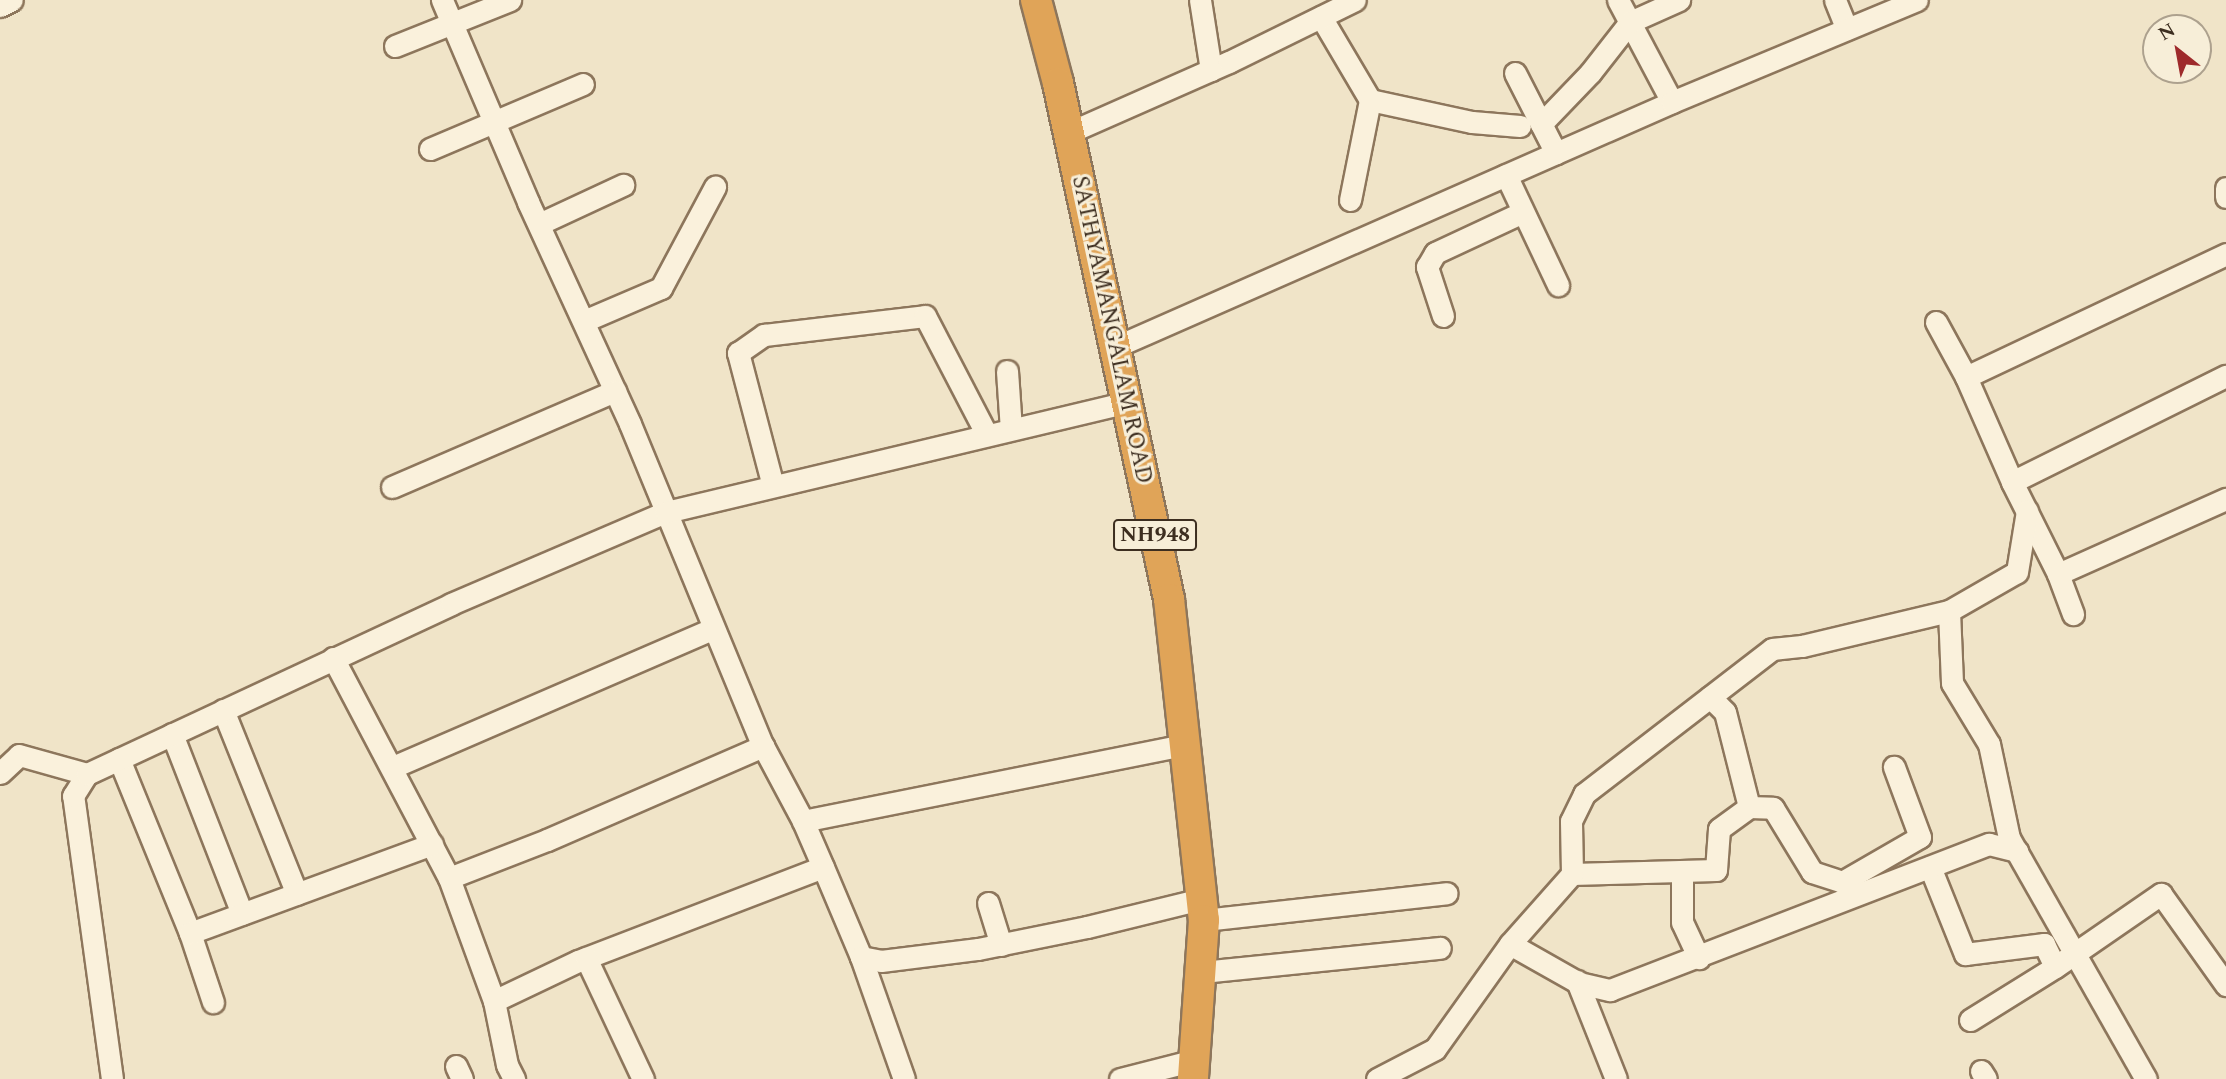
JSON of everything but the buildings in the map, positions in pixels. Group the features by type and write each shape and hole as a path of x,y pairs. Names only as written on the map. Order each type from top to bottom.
{"highway":[{"name":"SATHYAMANGALAM ROAD","path":"1036,0 1068,133 1169,599 1203,910 1202,972 1194,1070"}],"street":[{"path":"0,6 12,0"},
{"path":"442,0 615,391 763,746 803,821 823,867 861,957 904,1079"},
{"path":"395,46 510,0"},
{"path":"1200,0 1211,70"},
{"path":"1068,133 1211,70 1355,0"},
{"path":"1618,0 1672,102"},
{"path":"1541,124 1590,73 1629,22 1679,0"},
{"path":"1835,0 1847,29"},
{"path":"1115,347 1672,102 1917,0"},
{"path":"1321,17 1370,100 1350,200"},
{"path":"1515,73 1556,153"},
{"path":"430,149 583,84"},
{"path":"1370,100 1472,122 1520,126"},
{"path":"1506,175 1558,285"},
{"path":"539,224 622,185"},
{"path":"584,321 662,288 715,187"},
{"path":"2226,188 2226,197"},
{"path":"1443,316 1427,267 1435,253 1523,212"},
{"path":"1966,377 2226,254"},
{"path":"773,486 738,353 764,335 925,316 987,435"},
{"path":"1936,322 1966,377 2074,614"},
{"path":"1007,371 1011,429"},
{"path":"2012,482 2226,376"},
{"path":"393,487 615,391"},
{"path":"113,1079 72,796 87,774 333,658 666,512 1126,402"},
{"path":"2058,574 2226,499"},
{"path":"1377,1079 1435,1049 1510,944 1572,874 1570,821 1584,794 1772,649 1802,646 1949,611 2017,572 2027,511"},
{"path":"1949,611 1952,683 1989,744 2009,838 2147,1079"},
{"path":"393,767 712,629"},
{"path":"333,658 393,767 449,878 494,1001 507,1065 514,1079"},
{"path":"1710,697 1725,712 1749,807"},
{"path":"223,710 297,894"},
{"path":"173,734 242,914"},
{"path":"449,878 763,746"},
{"path":"803,821 1185,746"},
{"path":"0,773 19,755 87,774"},
{"path":"119,759 190,933 213,1002"},
{"path":"1572,874 1716,870 1719,829 1749,807 1773,808 1812,872 1842,882 1920,837 1894,767"},
{"path":"190,933 432,844"},
{"path":"1510,944 1577,981 1610,990 1699,958 1989,844 2017,851"},
{"path":"494,1001 586,958 823,867"},
{"path":"1930,867 1965,954 2044,944 2055,967"},
{"path":"1682,871 1682,922 1699,958"},
{"path":"861,957 881,961 932,957 1203,910 1447,893"},
{"path":"1970,1020 2055,967 2161,894 2226,985"},
{"path":"988,903 1002,945"},
{"path":"1202,972 1440,948"},
{"path":"586,958 643,1079"},
{"path":"1577,981 1616,1079"},
{"path":"1121,1079 1194,1070"}]}
